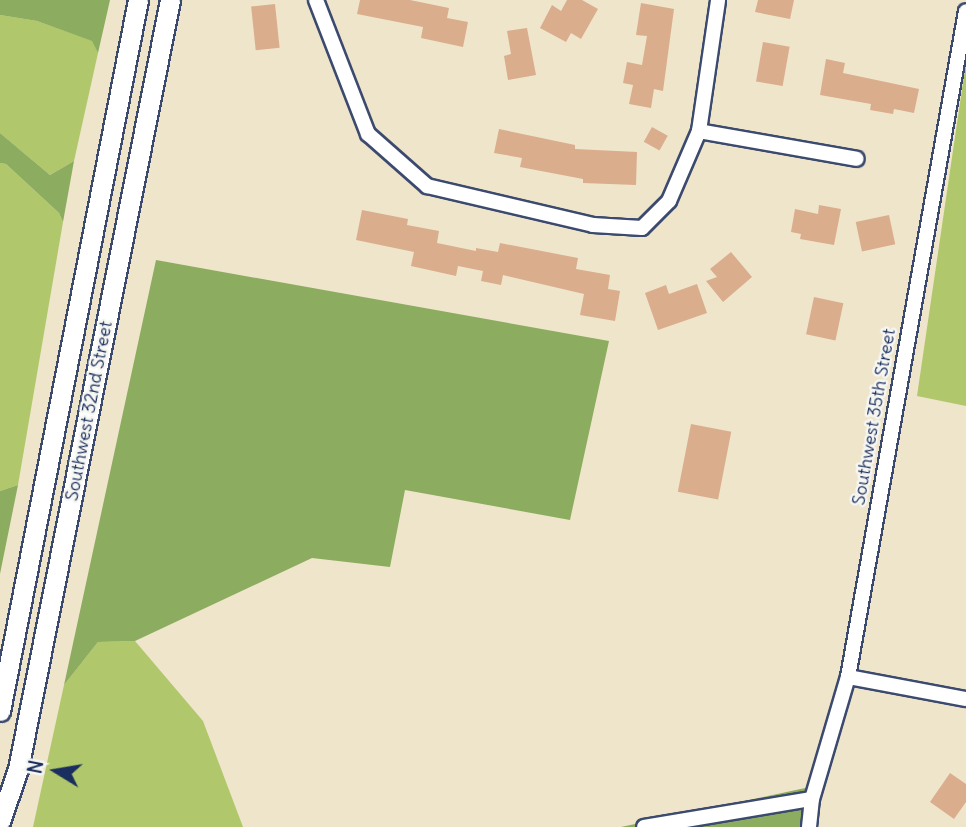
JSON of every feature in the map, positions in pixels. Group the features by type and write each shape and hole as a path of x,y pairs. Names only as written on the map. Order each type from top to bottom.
{"main road":[{"name":"Southwest 32nd Street","path":"0,711 138,0"},
{"name":"Southwest 32nd Street","path":"0,821 18,769 170,0"}],"street":[{"path":"316,0 368,134 427,186 593,225 642,228 669,201 699,131 718,0"},
{"name":"Southwest 35th Street","path":"809,827 812,799 848,677 966,11"},
{"path":"699,131 857,159"},
{"path":"848,677 966,699"},
{"path":"644,827 812,799"}],"green space":[{"path":"0,0 110,0 98,53 92,41 37,21 0,15"},
{"path":"0,15 37,21 93,41 98,53 74,161 50,175 0,133"},
{"path":"966,62 966,406 917,396"},
{"path":"0,133 50,175 74,161 63,222 59,213 6,164 0,163"},
{"path":"0,163 6,164 59,213 63,222 18,485 0,491"},
{"path":"156,260 609,341 570,520 405,490 390,567 312,558 135,641 98,642 64,685"},
{"path":"18,485 0,574 0,491"},
{"path":"135,641 203,721 243,827 33,827 64,685 98,642"},
{"path":"824,784 816,827 621,827"}],"building":[{"path":"360,0 410,0 449,8 447,18 468,22 463,47 421,38 423,27 357,14"},
{"path":"567,0 582,0 598,9 581,39 571,33 566,42 540,28 552,5 561,11"},
{"path":"758,0 794,0 790,19 755,12"},
{"path":"641,3 674,9 663,91 654,89 651,108 629,104 633,85 623,83 627,62 642,65 647,36 636,35"},
{"path":"275,4 280,48 256,50 251,7"},
{"path":"527,28 536,75 508,80 504,56 511,54 507,31"},
{"path":"763,42 790,47 783,86 756,81"},
{"path":"826,59 845,63 843,73 919,89 914,113 894,109 893,114 870,110 871,104 820,95"},
{"path":"652,127 668,136 660,151 644,142"},
{"path":"499,129 575,145 575,149 637,152 636,185 583,183 583,179 520,167 522,158 494,153"},
{"path":"819,205 841,209 834,245 800,239 801,234 791,232 795,209 818,214"},
{"path":"362,210 408,219 407,225 439,231 437,243 476,251 476,248 498,252 500,243 578,258 576,269 610,275 608,289 620,291 615,321 580,315 584,294 503,275 501,285 481,281 483,271 458,266 456,276 411,266 414,252 356,240"},
{"path":"889,215 895,244 862,251 856,222"},
{"path":"731,252 752,277 723,302 706,281 717,277 710,269"},
{"path":"697,284 707,313 658,330 645,293 666,285 669,294"},
{"path":"814,297 843,303 835,340 806,334"},
{"path":"691,424 731,432 718,500 678,492"},
{"path":"950,773 966,784 966,802 954,819 930,802"}]}
